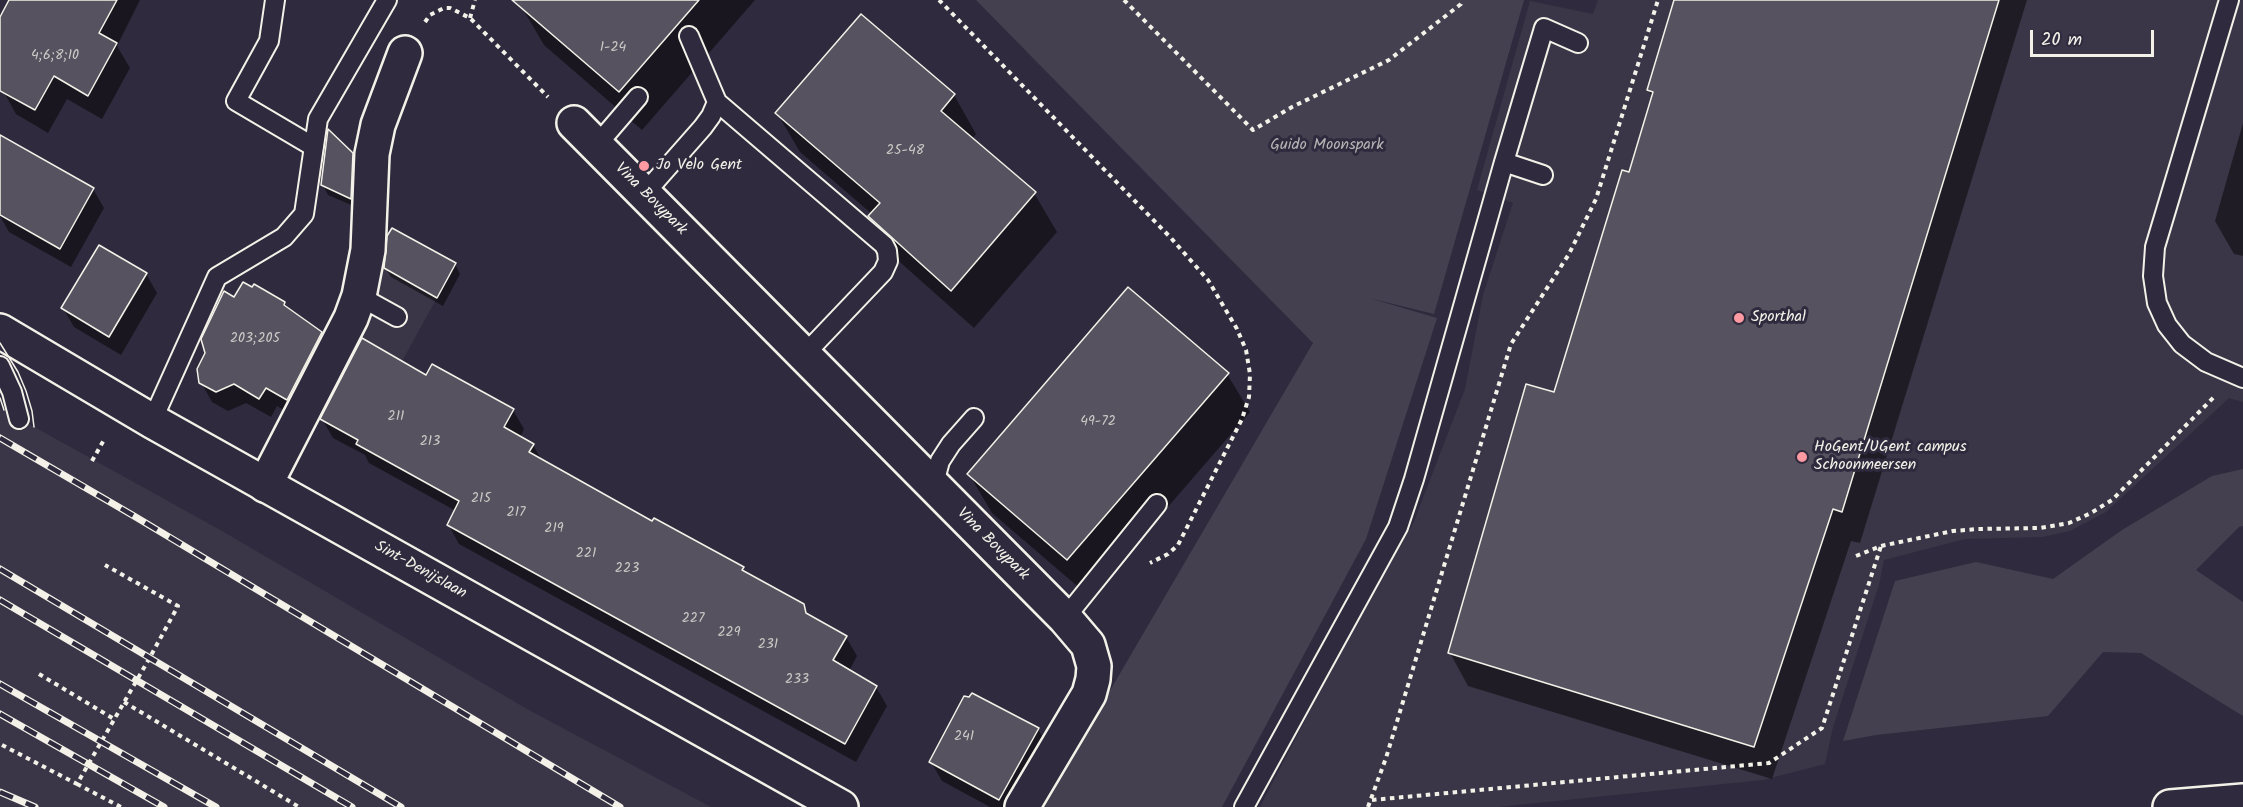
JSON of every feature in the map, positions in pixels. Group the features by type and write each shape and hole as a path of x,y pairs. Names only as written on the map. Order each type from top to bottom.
{"street":[{"path":"265,485 351,318 359,296 368,250 372,154 378,125 405,53"},
{"name":"Vina Bovypark","path":"585,135 1065,618 1088,645 1094,666 1093,679 1083,706 1022,807"},
{"name":"Sint-Denijslaan","path":"0,331 265,485 841,807"},
{"path":"2170,807 2243,801"}],"lane":[{"path":"275,0 268,41 236,101 314,147"},
{"path":"152,421 217,277 284,237 304,214 318,119 387,0"},
{"path":"2229,0 2156,247 2153,276 2157,303 2167,325 2182,344 2206,363 2239,376"},
{"path":"1244,807 1398,527 1544,28 1578,43"},
{"path":"689,36 717,102 884,245 887,251 888,261 883,272 804,355"},
{"path":"585,135 638,97"},
{"path":"644,194 703,127 717,102"},
{"path":"1504,162 1543,175"},
{"path":"359,296 397,317"},
{"path":"0,366 12,392 19,419"},
{"path":"946,498 937,483 937,469 945,452 974,418"},
{"path":"1065,618 1157,504"}],"path":[{"path":"470,18 475,0"},
{"path":"939,0 1208,280 1237,328 1246,350 1249,396 1242,419 1178,545 1156,561 1139,565 1107,567"},
{"path":"1124,0 1253,130 1292,107 1389,60 1461,4 1462,0"},
{"path":"1368,807 1511,344 1569,254 1596,199 1658,0"},
{"path":"405,53 430,15 438,10 450,8 470,18 585,135"},
{"path":"1856,556 1881,546 1953,531 2040,528 2069,523 2091,513 2112,500 2239,376"},
{"path":"1372,800 1769,763 1822,728 1881,546"},
{"path":"77,784 178,606 105,565"},
{"path":"39,674 114,718"},
{"path":"124,702 299,807"},
{"path":"2,745 121,807"}],"shaded area":[{"name":"HoGent/UGent campus Schoonmeersen","path":"1598,0 2243,0 2243,402 2229,398 2106,512 2070,531 2042,537 1965,539 1884,560 1879,585 1833,727 1825,764 1763,780 1497,807 1260,807 1367,601 1413,524 1465,389 1483,295 1513,203 1477,190 1530,1 1593,14"},
{"path":"392,228 456,263 384,394 333,367 373,262"},
{"path":"0,408 222,531 527,709 711,807 0,807"}],"green space":[{"name":"Guido Moonspark","path":"976,0 1524,0 1434,314 1369,298 1437,318 1366,539 1222,807 1042,807 1313,343"},
{"path":"2243,469 2243,526 2239,527 2196,570 2243,602 2243,716 2141,653 2103,652 2048,716 1876,735 1843,741 1895,581 1976,562 2053,579 2122,530 2212,476"}],"building":[{"path":"9,0 117,0 99,33 117,43 88,96 54,76 35,110 0,91 0,17"},
{"path":"512,0 699,0 619,92"},
{"name":"Sporthal","path":"1674,0 1999,0 1842,512 1833,509 1754,747 1448,653 1526,384 1554,392 1622,170 1629,172 1653,92 1647,90"},
{"path":"861,14 955,94 941,111 1036,192 951,291 868,216 880,203 775,113"},
{"path":"328,129 353,153 351,199 321,185"},
{"path":"0,135 94,188 60,249 0,215"},
{"path":"392,228 456,263 437,298 384,268 387,236"},
{"path":"99,245 147,273 109,337 61,308"},
{"path":"243,282 252,287 254,284 285,302 284,305 322,332 287,400 266,388 259,399 234,384 216,392 199,383 197,369 205,353 201,339 224,291 234,297"},
{"path":"1128,287 1229,373 1067,560 967,474"},
{"path":"362,338 426,375 432,364 514,409 504,427 534,444 529,452 652,521 654,518 744,567 742,570 804,604 806,613 847,636 833,660 877,686 845,744 447,525 459,501 356,444 358,440 320,419"},
{"path":"972,693 1039,728 999,800 929,762 964,696 969,697"}],"tram line":[{"path":"0,343 18,372 26,391 34,427"},
{"path":"0,398 4,410"}],"railway":[{"path":"0,438 620,807"},
{"path":"0,569 401,807"},
{"path":"0,600 352,807"},
{"path":"0,684 216,807"},
{"path":"0,714 164,807"},
{"path":"0,792 35,807"}],"place":[{"name":"Jo Velo Gent","path":"644,166"},
{"name":"Sporthal","path":"1739,318"},
{"name":"HoGent/UGent campus Schoonmeersen","path":"1802,457"}]}
